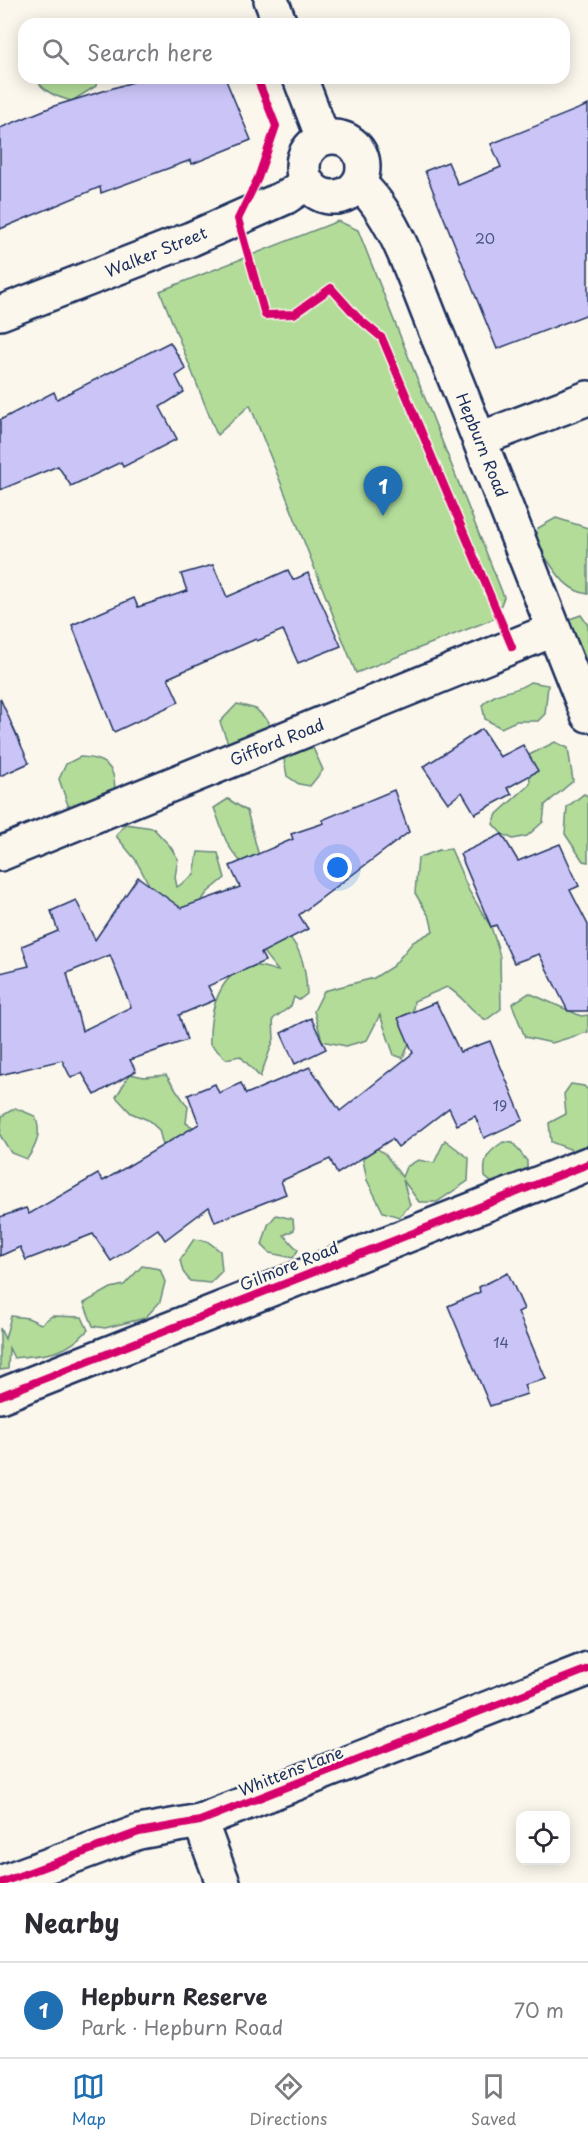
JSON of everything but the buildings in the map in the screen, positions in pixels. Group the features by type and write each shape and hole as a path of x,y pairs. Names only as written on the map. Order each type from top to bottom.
{"street":[{"path":"271,0 278,18"},
{"path":"302,84 323,138"},
{"path":"323,138 345,139 360,153 363,174 359,184 343,196 333,198 314,191 308,183 303,173 307,152 323,138"},
{"name":"Walker Street","path":"0,313 200,235 286,197 308,183"},
{"name":"Hepburn Road","path":"359,184 370,192 396,237 480,439 588,715"},
{"path":"480,439 588,398"},
{"name":"Gifford Road","path":"0,854 553,630"},
{"name":"Gilmore Road","path":"0,1396 588,1164"},
{"name":"Whittens Lane","path":"0,1883 140,1832 200,1821 588,1669"},
{"path":"200,1821 223,1883"}],"green space":[{"path":"40,84 96,84 72,101 61,98"},
{"path":"338,221 358,230 504,597 496,618 356,673 250,405 217,435 160,291"},
{"path":"556,518 588,528 588,594 570,587 535,544 538,528"},
{"path":"581,615 588,625 588,669 574,649 564,621"},
{"path":"530,682 548,685 545,714 538,721 516,721 501,728 485,719 482,705 489,699"},
{"path":"237,704 256,709 269,722 266,738 234,759 220,722"},
{"path":"555,742 568,748 573,781 545,805 543,822 527,836 513,839 502,834 493,824 497,814 530,784 529,755"},
{"path":"294,745 313,748 323,770 310,786 299,784 287,776 284,759"},
{"path":"80,757 101,761 112,771 115,787 114,808 70,811 59,779 66,764"},
{"path":"584,794 588,796 588,862 583,861 565,834 567,807"},
{"path":"228,799 247,811 260,860 241,862 227,842 214,808"},
{"path":"125,824 153,828 170,846 178,859 175,877 177,887 194,875 198,852 218,853 225,878 208,892 179,928 167,917 135,859 116,836"},
{"path":"451,849 469,891 491,927 497,945 500,957 501,1009 486,1020 447,987 414,1001 409,1043 403,1058 394,1055 380,1015 367,1040 346,1046 322,1041 314,1011 324,991 374,978 393,966 413,942 433,931 430,918 415,893 418,858 439,850"},
{"path":"273,916 299,951 305,970 307,994 299,1000 294,997 291,1006 273,1019 274,1039 260,1077 240,1056 226,1059 210,1044 210,1032 218,995 232,975 242,969 255,966 278,971 256,943"},
{"path":"529,993 581,1016 588,1015 588,1032 552,1043 525,1037 512,1004"},
{"path":"130,1074 144,1077 166,1075 188,1107 186,1123 206,1135 167,1161 159,1130 148,1120 131,1113 116,1097"},
{"path":"571,1084 584,1086 588,1090 588,1148 580,1153 551,1142 549,1123 566,1114 564,1094"},
{"path":"15,1108 35,1116 37,1122 37,1138 27,1159 11,1153 0,1135 2,1116"},
{"path":"445,1140 469,1158 468,1181 437,1202 419,1202 403,1180 410,1205 399,1217 383,1212 367,1180 361,1150 372,1145 385,1154 402,1177 406,1167 418,1160 434,1163"},
{"path":"503,1142 513,1143 527,1161 527,1176 506,1194 485,1177 488,1156"},
{"path":"276,1215 293,1219 294,1230 284,1235 298,1250 293,1258 270,1253 262,1245 268,1225"},
{"path":"194,1239 207,1241 220,1251 222,1271 210,1283 190,1281 183,1272 180,1260"},
{"path":"142,1266 160,1269 165,1282 160,1302 145,1318 105,1328 93,1326 84,1303 111,1288 124,1285"},
{"path":"11,1316 28,1318 41,1324 52,1316 82,1317 88,1330 71,1345 54,1352 14,1358 9,1348 8,1369 0,1370 0,1328 5,1339"}],"cycle path":[{"path":"259,84 276,126 258,178 238,219 265,315 294,314 331,288 357,317 382,338 512,647"},
{"path":"0,1396 588,1164"},
{"path":"0,1883 139,1832 200,1821 588,1669"}],"place":[{"name":"Hepburn Reserve","path":"383,516"}]}
